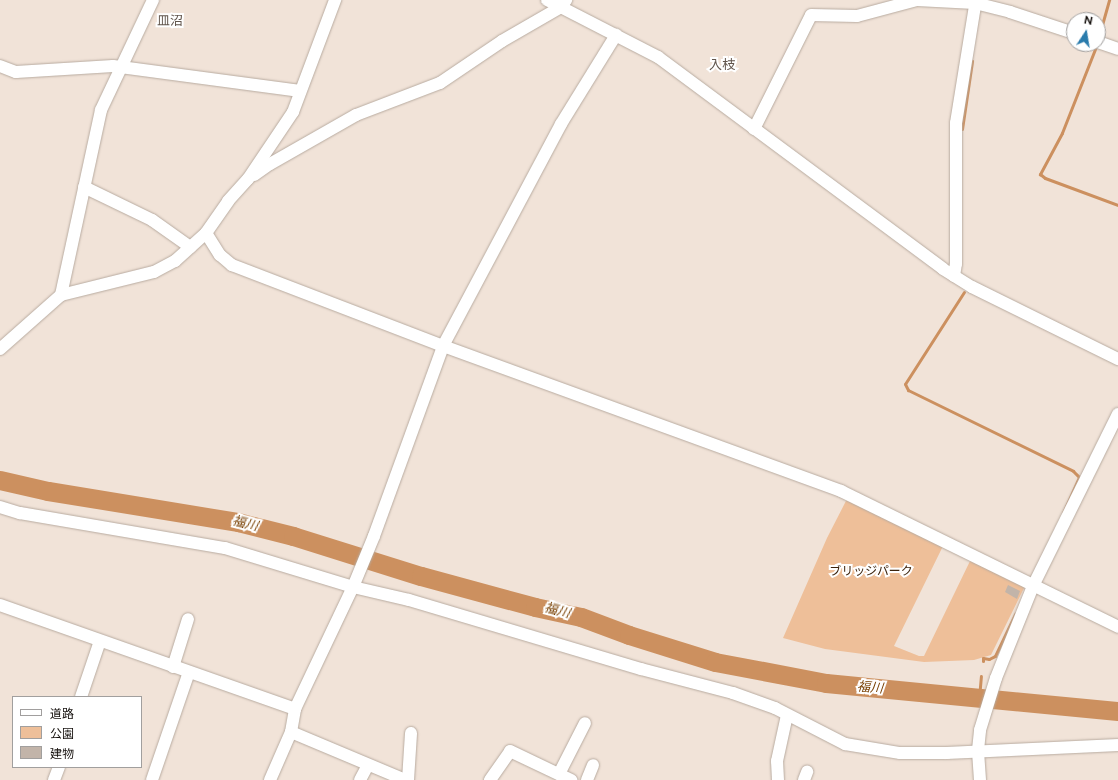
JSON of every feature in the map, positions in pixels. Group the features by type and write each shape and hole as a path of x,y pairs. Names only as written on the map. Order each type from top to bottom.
{"street":[{"path":"61,295 101,110 153,0"},
{"path":"547,0 564,4 616,35 658,57 927,258 954,276 972,287 1118,359"},
{"path":"754,129 811,15 857,16 917,0 976,2 1066,30"},
{"path":"0,349 61,295 154,272 175,261 206,233 228,201 248,179 293,112 333,1"},
{"path":"954,276 956,264 956,123 976,2"},
{"path":"248,179 270,164 356,115 440,83 502,41 564,4"},
{"path":"270,780 291,732 295,709 355,584 443,346 561,124 616,35"},
{"path":"1106,45 1118,49"},
{"path":"0,66 16,72 120,67 300,91"},
{"path":"84,187 152,220 190,247"},
{"path":"206,233 220,255 232,265 443,346 841,491 1118,627"},
{"path":"980,780 978,750 980,730 996,678 1033,586 1118,414"},
{"path":"0,508 14,512 225,548 355,584 641,669 733,693 787,715 844,744 858,747 900,753 947,753 978,750 1118,745"},
{"path":"0,606 295,709"},
{"path":"173,667 188,619"},
{"path":"81,696 100,642"},
{"path":"152,780 189,672"},
{"path":"778,780 777,761 787,715"},
{"path":"559,774 585,722"},
{"path":"291,732 406,780 411,733"},
{"path":"490,780 510,751 571,780"},
{"path":"360,780 368,765"},
{"path":"586,780 593,765"},
{"path":"54,780 59,768"}],"green space":[{"name":"ブリッジパーク","path":"847,499 943,546 894,646 919,656 924,656 971,559 1025,586 991,655 974,660 924,662 825,649 783,638 827,538"}],"building":[{"path":"1008,585 1020,591 1017,599 1005,592"}],"waterway":[{"path":"1106,12 1109,0"},
{"path":"1094,52 1062,133 1040,174 1045,178 1118,205"},
{"path":"962,129 972,61"},
{"path":"964,292 905,384 908,390 1073,471 1079,477 1063,513"},
{"name":"福川","path":"0,480 48,491 238,522 293,536 421,576 535,607 581,617 629,635 715,662 826,683 1118,711"},
{"path":"983,661 983,658 989,659 995,656 1015,614"},
{"path":"979,698 981,676"}],"district":[{"name":"皿沼","path":"170,21"},
{"name":"入枝","path":"722,65"}]}
